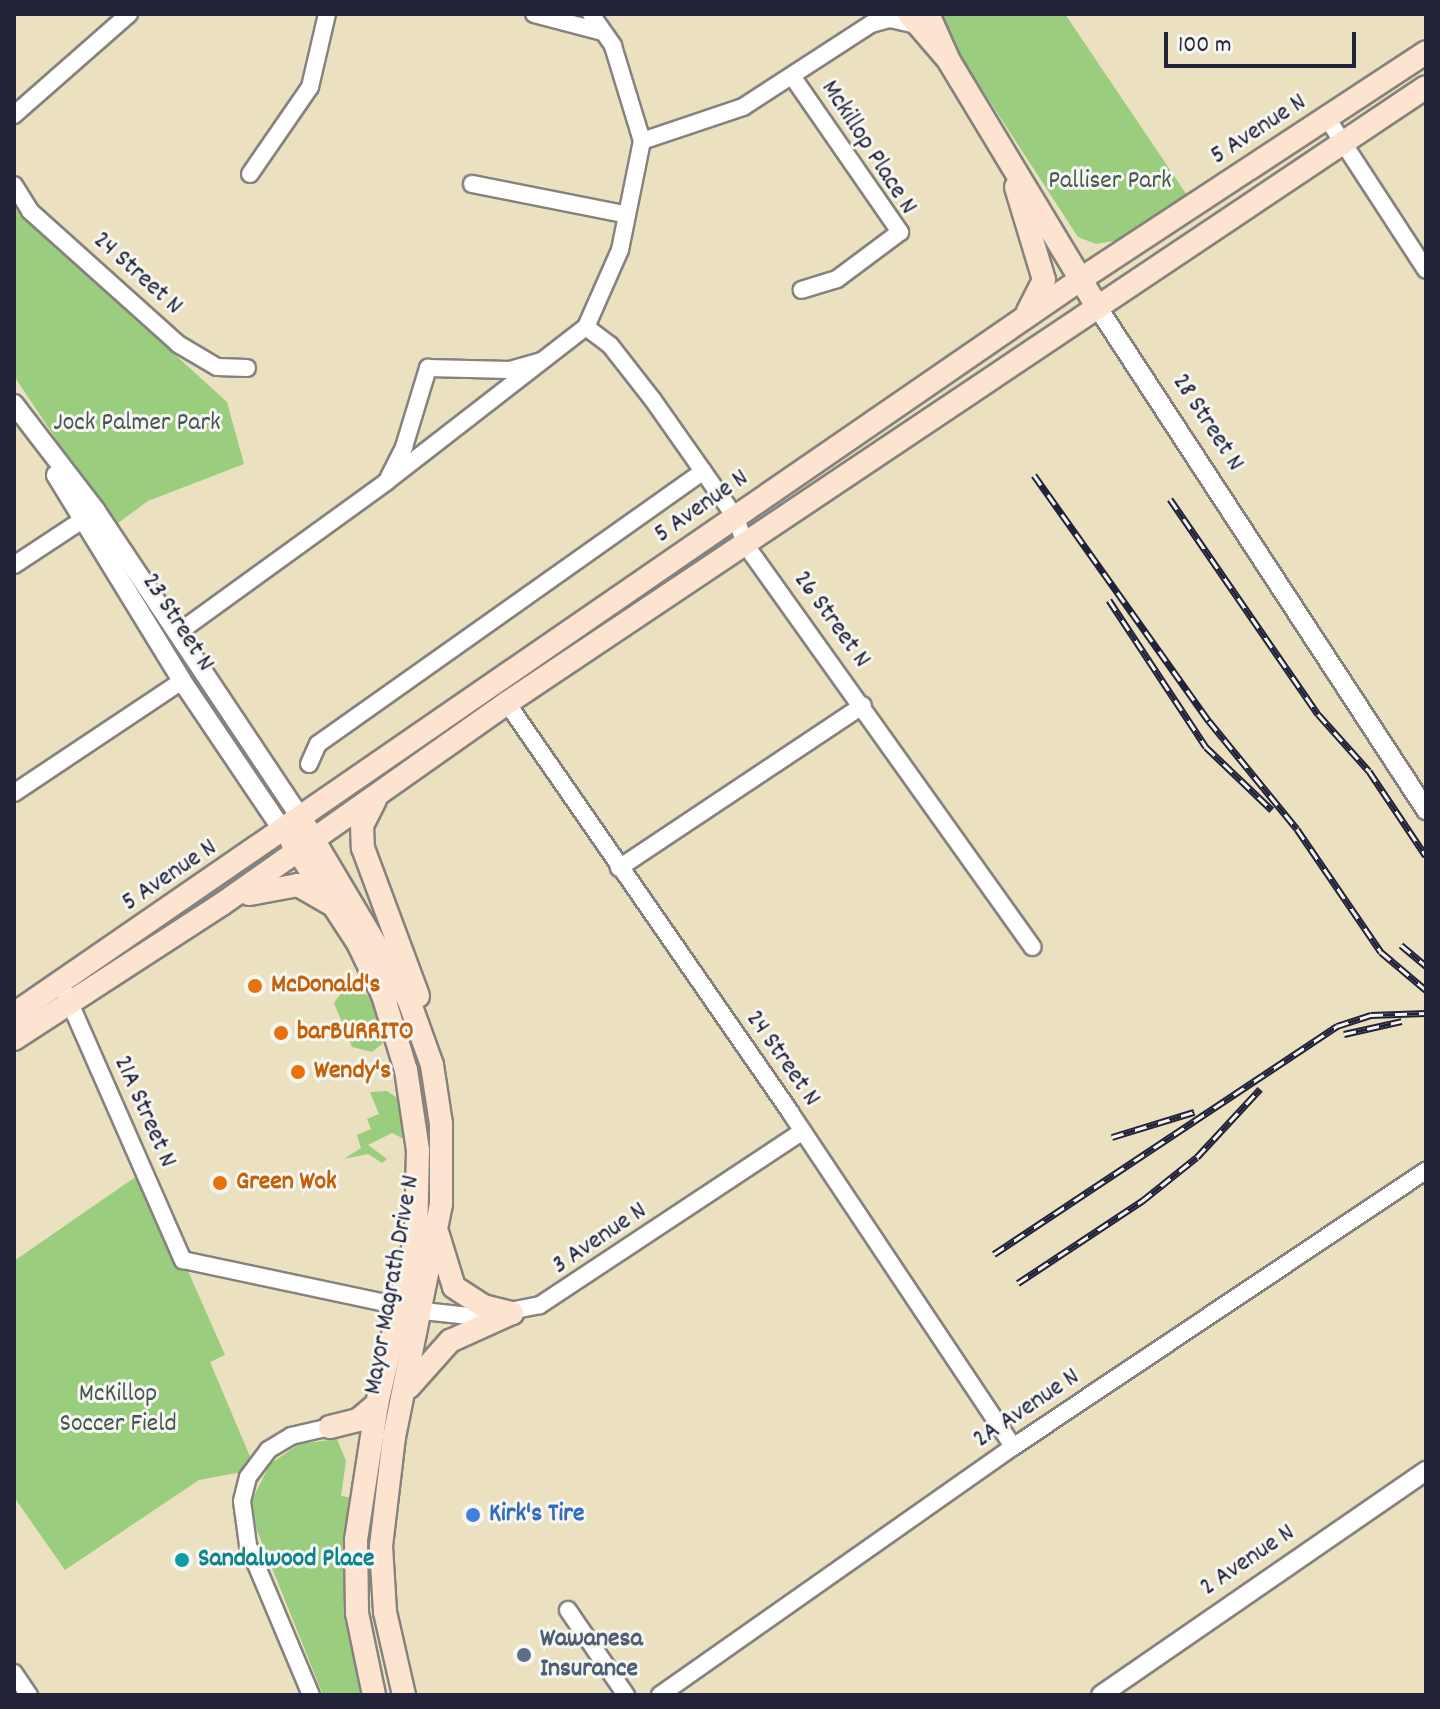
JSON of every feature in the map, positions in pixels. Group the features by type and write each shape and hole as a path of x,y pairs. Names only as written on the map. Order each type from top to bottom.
{"main road":[{"name":"28 Street N","path":"918,18 998,137 1098,308"},
{"name":"5 Avenue N","path":"14,1014 293,826 1081,279 1426,52"},
{"name":"5 Avenue N","path":"14,1039 72,1006 307,847 507,703 1426,87"},
{"path":"998,137 1044,280 1041,295 1019,323"},
{"path":"377,797 362,825 363,848 416,990 428,1048"},
{"name":"Mayor Magrath Drive N","path":"293,826 395,975 428,1048 442,1152 436,1228 423,1311 404,1395 381,1546 385,1612 404,1695"},
{"name":"Mayor Magrath Drive N","path":"307,847 334,906 383,995 412,1103 419,1199 401,1304 377,1404 355,1575 374,1695"},
{"path":"222,904 282,884 298,885 334,906"},
{"path":"436,1228 454,1287 483,1306 512,1313"},
{"path":"404,1395 450,1341 512,1313"},
{"path":"330,1427 358,1420 377,1404"},
{"path":"330,1427 350,1436 370,1459"}],"street":[{"path":"14,115 129,14"},
{"path":"250,174 310,87 327,14"},
{"path":"534,14 603,32"},
{"path":"179,632 386,482 550,359 586,327 617,261 624,214 642,141 613,46 591,14"},
{"path":"642,141 743,107 874,19 918,18"},
{"name":"Mckillop Place N","path":"792,76 900,232 837,279 802,290"},
{"path":"1327,118 1426,270"},
{"path":"472,184 624,214"},
{"name":"24 Street N","path":"14,185 30,211 178,344 217,367 247,368"},
{"name":"28 Street N","path":"1098,308 1426,810"},
{"name":"26 Street N","path":"586,327 610,345 703,471 736,518 745,544 863,705 1032,947"},
{"path":"386,482 404,447 428,368 510,370 550,359"},
{"name":"23 Street N","path":"14,404 88,516 182,681 293,826"},
{"name":"5 Avenue N","path":"309,764 318,744 703,471"},
{"path":"14,565 88,516"},
{"name":"23 Street N","path":"88,516 179,632 293,826"},
{"path":"14,793 182,681"},
{"name":"24 Street N","path":"507,703 803,1131 1013,1447"},
{"path":"619,868 863,705"},
{"name":"21A Street N","path":"61,984 183,1260"},
{"name":"3 Avenue N","path":"183,1260 423,1311 479,1317 512,1313 558,1295 803,1131"},
{"name":"2A Avenue N","path":"660,1695 1013,1447 1426,1170"},
{"path":"311,1695 248,1545 242,1501 248,1477 268,1450 291,1436 330,1427"},
{"name":"2 Avenue N","path":"1101,1695 1426,1471"},
{"path":"568,1610 626,1695"},
{"path":"14,1673 29,1695"}],"green space":[{"name":"Palliser Park","path":"933,14 1065,14 1189,198 1126,239 1096,244 1078,237"},
{"name":"Jock Palmer Park","path":"14,208 227,402 244,464 148,501 114,526 14,376"},
{"path":"356,989 370,997 384,1032 382,1044 372,1052 352,1047 334,1003 342,992"},
{"path":"387,1091 400,1100 408,1141 392,1133 368,1145 387,1159 382,1163 368,1154 344,1159 361,1148 357,1135 371,1129 367,1119 379,1114 370,1092"},
{"name":"McKillop Soccer Field","path":"144,1171 225,1355 210,1362 254,1466 248,1477 236,1473 199,1480 65,1570 14,1497 14,1261"},
{"path":"337,1439 346,1461 341,1496 353,1498 346,1596 364,1695 323,1695 252,1518 253,1498 270,1464 299,1444"}],"railway":[{"path":"1034,475 1209,721 1297,829 1381,952 1426,990"},
{"path":"1170,499 1318,714 1369,771 1426,856"},
{"path":"1109,600 1206,747 1272,810"},
{"path":"1401,945 1426,966"},
{"path":"994,1254 1337,1026 1371,1015 1426,1013"},
{"path":"1344,1034 1402,1021"},
{"path":"1018,1283 1142,1201 1197,1157 1260,1089"},
{"path":"1112,1137 1194,1112"}],"place":[{"name":"McDonald's","path":"255,986"},
{"name":"barBURRITO","path":"281,1033"},
{"name":"Wendy's","path":"298,1072"},
{"name":"Green Wok","path":"220,1183"},
{"name":"Kirk's Tire","path":"473,1515"},
{"name":"Sandalwood Place","path":"182,1560"},
{"name":"Wawanesa Insurance","path":"524,1655"}]}
